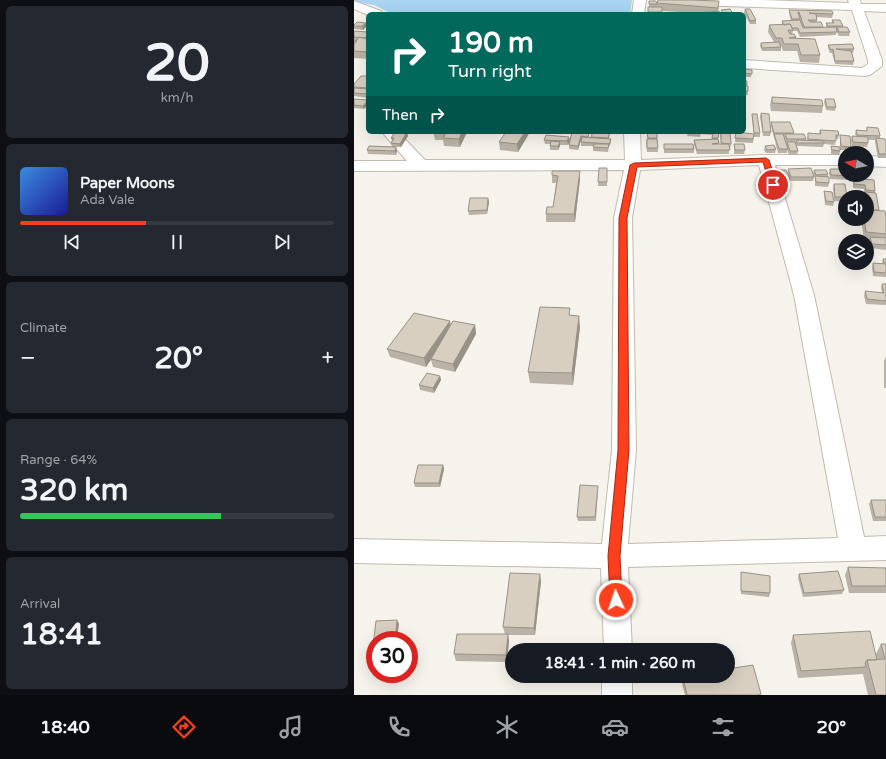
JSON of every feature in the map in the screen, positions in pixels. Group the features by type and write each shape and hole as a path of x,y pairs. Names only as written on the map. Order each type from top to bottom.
{"street":[{"path":"638,12 640,0"},
{"path":"660,0 855,3 886,8"},
{"path":"746,64 865,72 875,66 875,60 855,3"},
{"path":"354,5 372,12"},
{"path":"392,134 419,164"},
{"path":"618,643 614,556 624,450 623,218 634,165 632,134"},
{"path":"354,166 419,164 634,165 766,160 838,160"},
{"path":"766,160 805,303 853,550"},
{"path":"874,161 886,162"},
{"path":"354,551 614,556 886,548"},
{"path":"617,683 617,695"}],"water":[{"path":"354,0 632,0 630,12 388,12 374,5 354,2"}],"building":[{"path":"658,0 719,1 718,8 657,3"},
{"path":"649,1 656,1 657,4 649,4"},
{"path":"648,7 662,7 662,12 648,12"},
{"path":"730,9 732,12 722,12 721,10"},
{"path":"745,9 750,9 756,20 750,21"},
{"path":"789,10 832,11 833,14 809,13 816,14 817,20 808,20 810,22 821,22 823,27 804,27 799,12 800,19 792,19"},
{"path":"800,20 803,28 836,27 837,32 800,33 798,28 792,28 790,24 784,25 782,21"},
{"path":"832,20 840,20 843,26 828,26 826,23 834,23"},
{"path":"357,22 366,23 362,26 354,26"},
{"path":"790,24 793,30 788,30 790,34 794,34 796,37 789,38 815,39 820,55 801,55 798,44 784,44 782,38 776,38 769,25"},
{"path":"837,27 847,27 850,32 839,32"},
{"path":"354,31 366,32 365,38 354,37"},
{"path":"359,37 366,39 366,52 354,51 354,44"},
{"path":"779,42 781,47 762,48 761,43"},
{"path":"852,44 854,49 836,49 851,51 854,61 835,61 833,49 831,50 828,45"},
{"path":"746,69 752,70 752,74 746,73"},
{"path":"361,76 366,76 366,88 354,87 354,84"},
{"path":"354,88 366,89 366,94 354,93"},
{"path":"772,97 822,100 823,106 772,103"},
{"path":"354,99 366,100 363,106 354,105"},
{"path":"825,99 834,99 836,107 827,107"},
{"path":"761,113 769,114 771,132 763,132"},
{"path":"752,114 757,114 760,133 754,133"},
{"path":"771,122 790,122 794,133 774,133"},
{"path":"867,127 878,128 880,136 857,135 856,130 867,131"},
{"path":"820,130 838,131 839,135 836,135 836,141 808,139 808,133 821,134"},
{"path":"394,134 406,134 400,144 391,143 394,138 391,138"},
{"path":"445,134 461,134 459,139 443,138"},
{"path":"505,134 524,134 517,144 499,142"},
{"path":"572,134 589,134 588,137 581,136 578,146 569,145"},
{"path":"592,134 609,134 608,138 591,137"},
{"path":"647,134 657,134 657,138 648,138"},
{"path":"713,134 719,134 718,138 712,138"},
{"path":"721,134 730,134 731,144 721,143"},
{"path":"736,134 754,134 753,139 735,138"},
{"path":"774,134 783,134 788,149 779,149"},
{"path":"785,134 804,134 806,139 787,139"},
{"path":"546,135 569,137 567,141 544,140"},
{"path":"840,135 850,136 851,146 841,146"},
{"path":"852,136 868,137 868,143 853,142"},
{"path":"582,137 611,139 609,144 581,142"},
{"path":"876,138 885,139 886,154 879,154"},
{"path":"647,139 657,139 658,148 647,148"},
{"path":"718,139 719,143 712,144 729,144 730,150 697,150 694,140"},
{"path":"797,140 824,141 824,143 797,143"},
{"path":"551,141 560,142 558,146 550,146"},
{"path":"787,142 795,142 798,151 790,151"},
{"path":"594,144 609,144 608,148 593,147"},
{"path":"664,144 693,144 694,149 664,149"},
{"path":"734,144 744,144 745,150 735,150"},
{"path":"774,145 776,149 767,150 765,146"},
{"path":"369,146 396,147 395,151 367,150"},
{"path":"831,146 838,147 838,151 832,150"},
{"path":"599,168 607,168 607,182 598,182"},
{"path":"811,168 814,177 791,177 788,169"},
{"path":"830,169 838,169 838,175 831,175"},
{"path":"780,170 786,170 790,179 784,180"},
{"path":"814,170 826,170 828,174 816,175"},
{"path":"552,171 580,171 574,214 546,214 547,207 553,207 558,176 552,175"},
{"path":"815,176 829,177 829,183 816,182"},
{"path":"874,180 875,191 866,190 865,185 854,184 854,182 874,182"},
{"path":"834,184 845,184 846,190 838,190 838,197 835,197"},
{"path":"824,191 832,192 834,202 826,201"},
{"path":"874,193 876,193 879,210 874,210"},
{"path":"470,198 488,198 487,210 468,211"},
{"path":"874,210 885,211 886,234 866,232 865,226 874,226"},
{"path":"874,237 886,238 886,245 874,244"},
{"path":"874,263 886,264 886,273 874,272"},
{"path":"882,284 886,284 886,301 867,299 865,291 884,293"},
{"path":"540,307 570,308 569,315 579,316 572,373 528,372"},
{"path":"414,313 450,321 424,358 387,349"},
{"path":"453,321 475,325 453,364 431,359"},
{"path":"427,373 440,376 433,388 419,385"},
{"path":"418,465 443,465 439,483 414,483"},
{"path":"580,485 598,486 595,517 577,517"},
{"path":"871,500 886,500 886,517 875,517"},
{"path":"848,567 886,568 886,586 852,586"},
{"path":"838,571 844,590 804,593 799,574"},
{"path":"741,572 770,576 770,593 741,591"},
{"path":"510,573 540,574 534,628 503,627"},
{"path":"397,620 396,631 375,631 376,621"},
{"path":"870,631 877,660 867,660 865,663 866,667 801,671 793,635"},
{"path":"457,634 508,634 507,643 505,643 505,655 454,654"},
{"path":"881,644 886,644 886,695 876,695 867,660 885,659"},
{"path":"753,665 761,694 687,695 684,683 735,683 735,668"}],"route":[{"path":"616,600 614,556 624,450 623,218 634,165 766,160 773,185"}]}
